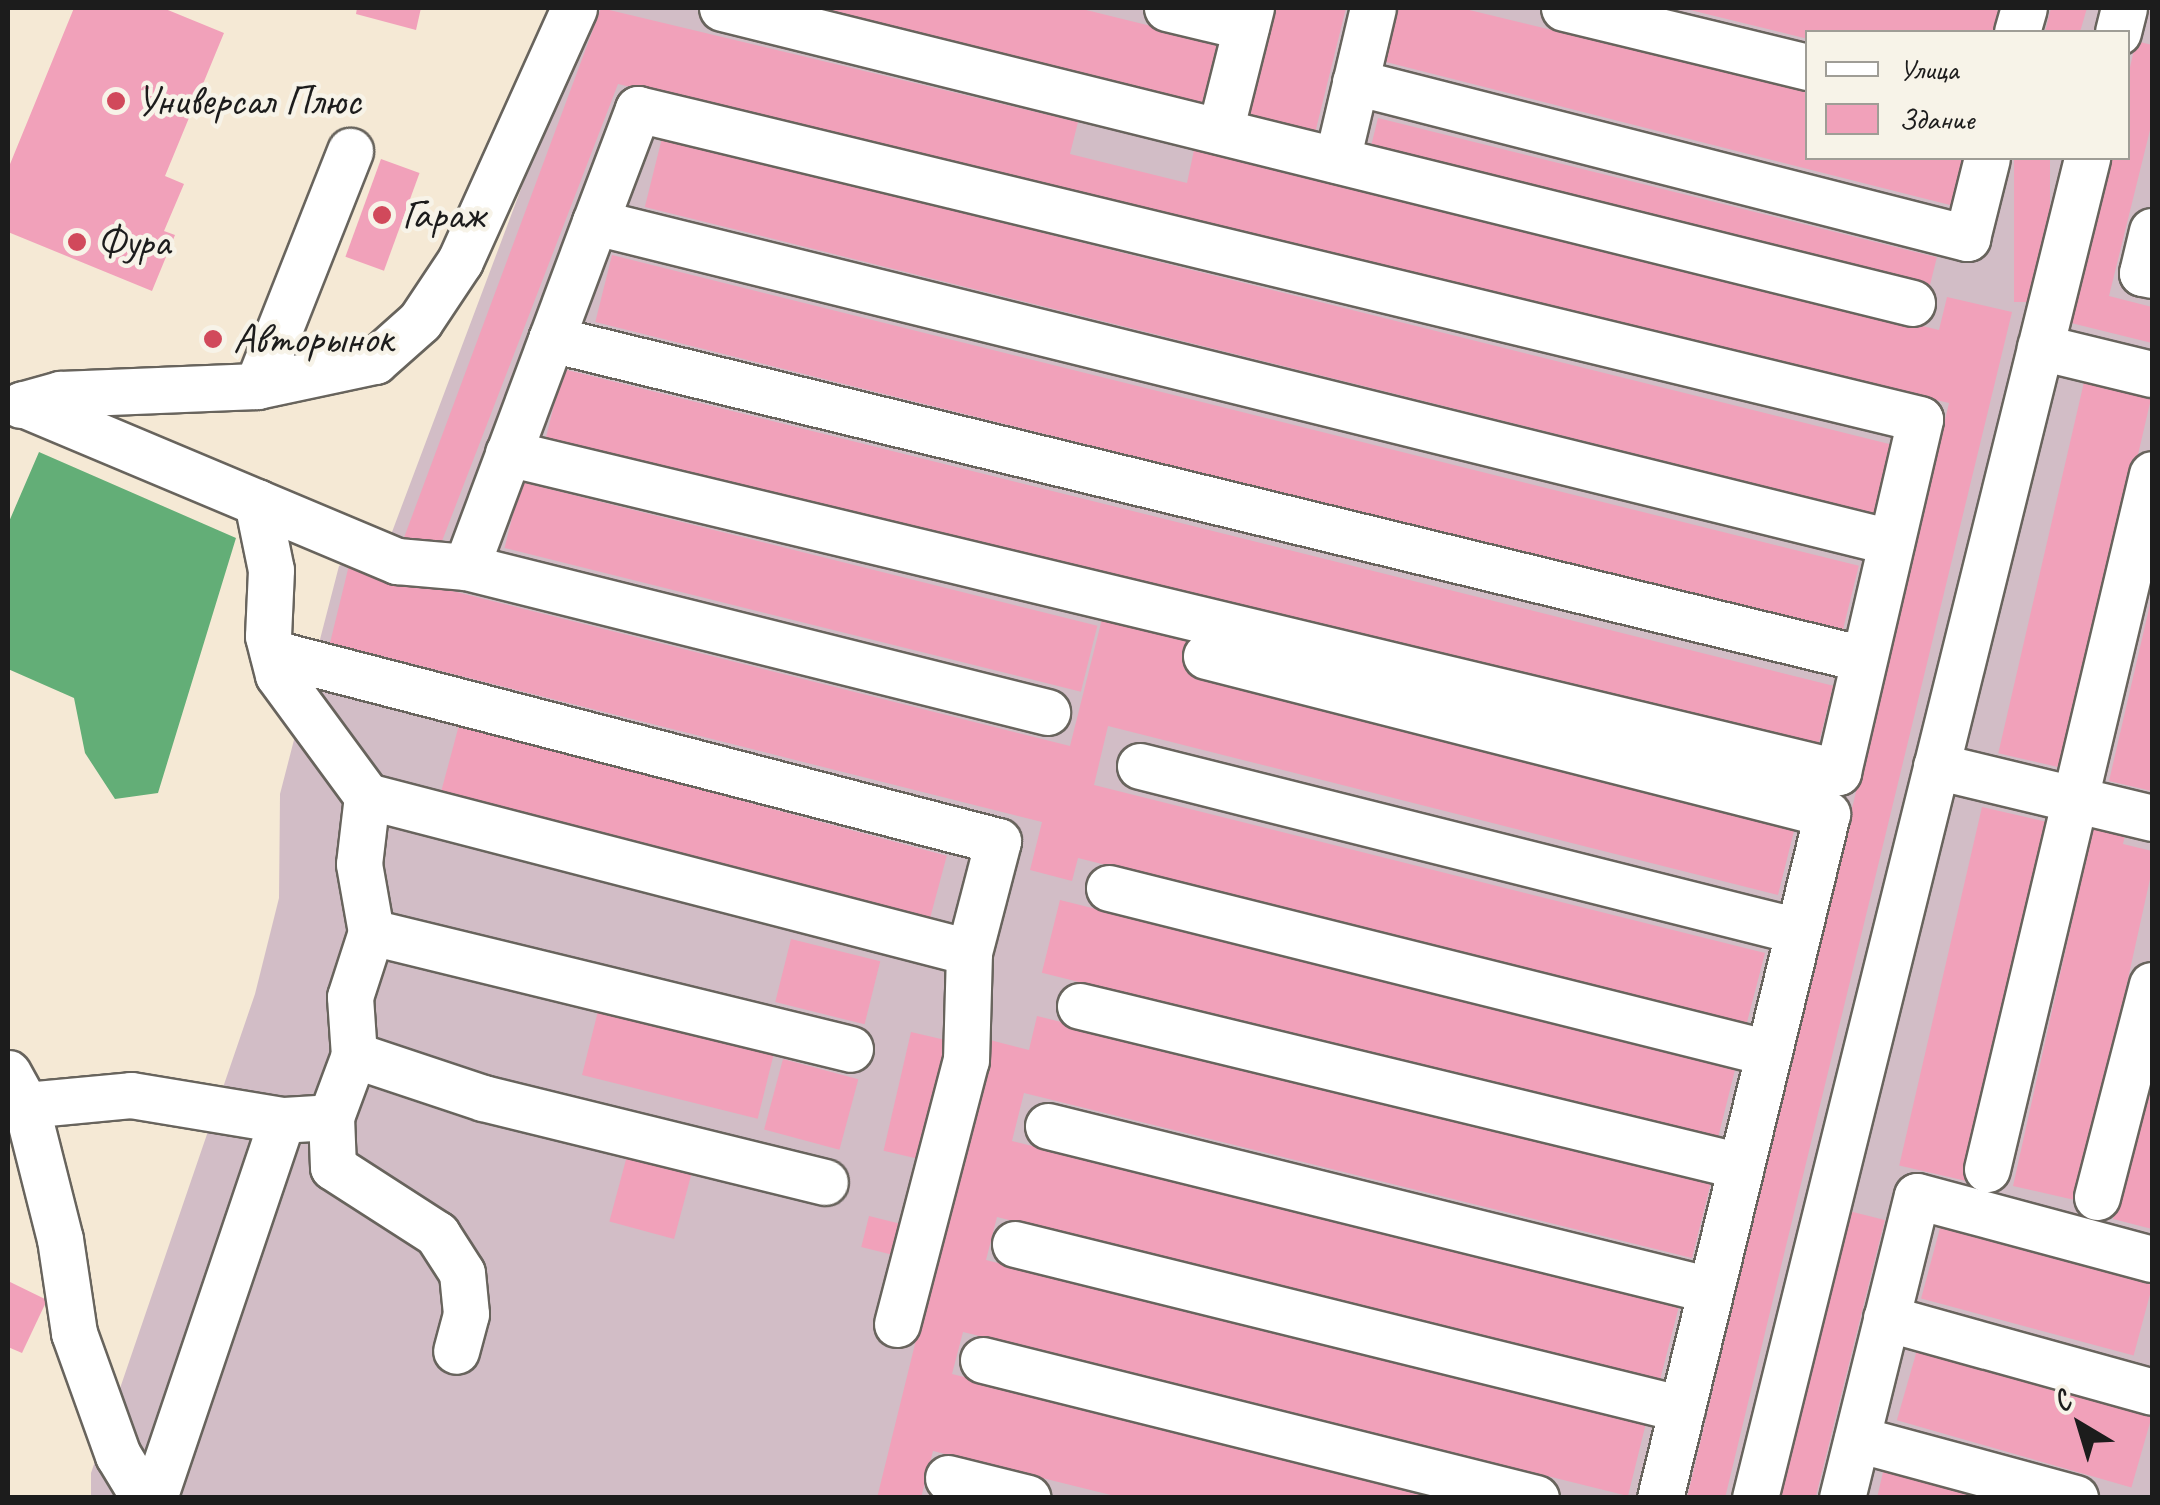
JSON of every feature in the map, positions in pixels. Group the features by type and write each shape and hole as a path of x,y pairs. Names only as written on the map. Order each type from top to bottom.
{"street":[{"path":"16,410 60,394 257,386 375,361 420,321 460,261 574,8"},
{"path":"722,8 1912,303"},
{"path":"1168,8 1248,18 1220,131"},
{"path":"1337,160 1373,8"},
{"path":"1564,8 1805,66"},
{"path":"2137,8 2152,11"},
{"path":"1355,82 1967,238 1986,160"},
{"path":"466,567 508,453 550,339 638,109 1920,419 1838,772 508,453"},
{"path":"257,386 350,150"},
{"path":"1755,1498 2087,160"},
{"path":"594,222 1892,542"},
{"path":"2152,230 2142,272 2152,275"},
{"path":"550,339 1864,659"},
{"path":"2040,348 2152,374"},
{"path":"16,410 257,502 397,561 466,567 1046,712"},
{"path":"1987,1169 2078,800 2152,474"},
{"path":"257,502 272,570 272,653 278,675 310,726 367,796 970,952"},
{"path":"272,653 998,840 970,952 966,1060 897,1324"},
{"path":"1206,656 1827,814 1660,1498"},
{"path":"1140,766 1798,931"},
{"path":"1936,766 2152,818"},
{"path":"367,796 358,864 371,932 350,997 354,1055 330,1116 334,1167 436,1234 462,1273 466,1314 456,1350"},
{"path":"1109,888 1768,1053"},
{"path":"371,932 850,1049"},
{"path":"2097,1197 2152,985"},
{"path":"1080,1006 1741,1166"},
{"path":"354,1055 483,1098 825,1182"},
{"path":"144,1498 112,1439 74,1333 60,1239 17,1089 131,1094 282,1120 330,1116"},
{"path":"154,1498 282,1120"},
{"path":"1048,1126 1710,1290"},
{"path":"1842,1498 1916,1196 2152,1260"},
{"path":"1015,1244 1682,1410"},
{"path":"1886,1318 2152,1392"},
{"path":"983,1360 1536,1498"},
{"path":"1857,1439 2075,1498"},
{"path":"948,1478 1028,1498"}],"shaded area":[{"path":"589,8 2152,8 2152,1497 91,1498 91,1473 255,994 279,898 280,794 339,566 389,540"}],"green space":[{"path":"39,452 236,538 158,793 115,799 85,753 74,698 8,669 8,524"}],"building":[{"name":"Универсал Плюс","path":"74,8 163,8 224,33 165,176 184,184 164,231 175,235 152,291 8,232 8,169"},
{"path":"357,8 421,8 416,30 356,14"},
{"path":"601,8 1078,122 1070,154 1187,183 1194,150 1939,330 1947,297 2012,312 1725,1498 1687,1498 1949,403 618,84 437,554 402,543"},
{"path":"786,8 1078,8 1220,43 1203,112"},
{"path":"1267,8 1346,8 1314,137 1240,118"},
{"path":"1397,8 1461,8 1805,91 1805,160 1966,160 1954,206 1382,61"},
{"path":"1682,8 2000,11 1995,30 1805,30 1805,38"},
{"path":"2051,8 2087,8 2081,30 2046,30"},
{"path":"2136,41 2152,45 2152,122 2109,296 2152,307 2152,343 2067,322 2107,160 2130,160 2130,67"},
{"path":"1378,118 1937,257 1928,292 1369,153"},
{"path":"662,138 1895,445 1878,514 645,207"},
{"name":"Гараж","path":"381,159 420,173 384,271 345,257"},
{"path":"2014,160 2050,160 2050,302 2014,302"},
{"path":"612,255 1859,566 1842,633 595,322"},
{"path":"563,369 1833,686 1816,755 546,438"},
{"path":"2084,382 2151,398 2066,769 1998,753"},
{"path":"521,482 1097,626 1081,692 505,548"},
{"path":"349,565 1070,746 1106,603 1796,823 1778,895 1108,726 1094,785 1765,953 1746,1026 1078,858 1072,881 1030,870 1042,822 330,643"},
{"path":"2152,600 2152,791 2109,781"},
{"path":"459,725 947,856 928,924 441,794"},
{"path":"1982,807 2050,823 1967,1181 1899,1166"},
{"path":"2095,818 2127,826 2123,844 2152,851 2152,870 2079,1201 2013,1186"},
{"path":"1060,900 1735,1068 1717,1141 1042,973"},
{"path":"791,939 880,961 865,1024 775,1002"},
{"path":"598,1011 774,1055 758,1119 582,1075"},
{"path":"1037,1016 1711,1182 1692,1258 1024,1093 1012,1141 1679,1306 1660,1380 997,1217 986,1260 1646,1423 1628,1496 963,1332 952,1374 1446,1498 1123,1498 933,1451 921,1498 877,1498 990,1040 1029,1050"},
{"path":"911,1032 953,1042 925,1161 884,1151"},
{"path":"783,1059 858,1079 839,1150 764,1130"},
{"path":"2152,1074 2152,1229 2113,1219"},
{"path":"628,1152 693,1169 674,1239 609,1222"},
{"path":"1845,1210 1885,1220 1815,1498 1773,1498"},
{"path":"869,1216 902,1224 894,1255 861,1247"},
{"path":"1940,1228 2152,1285 2134,1355 1921,1299"},
{"path":"8,1281 47,1300 22,1353 8,1347"},
{"path":"1917,1350 2152,1417 2131,1487 1897,1420"},
{"path":"1883,1472 1978,1496 1978,1498 1877,1498"}],"place":[{"name":"Универсал Плюс","path":"116,101"},
{"name":"Гараж","path":"382,215"},
{"name":"Фура","path":"77,242"},
{"name":"Авторынок","path":"213,339"}]}
